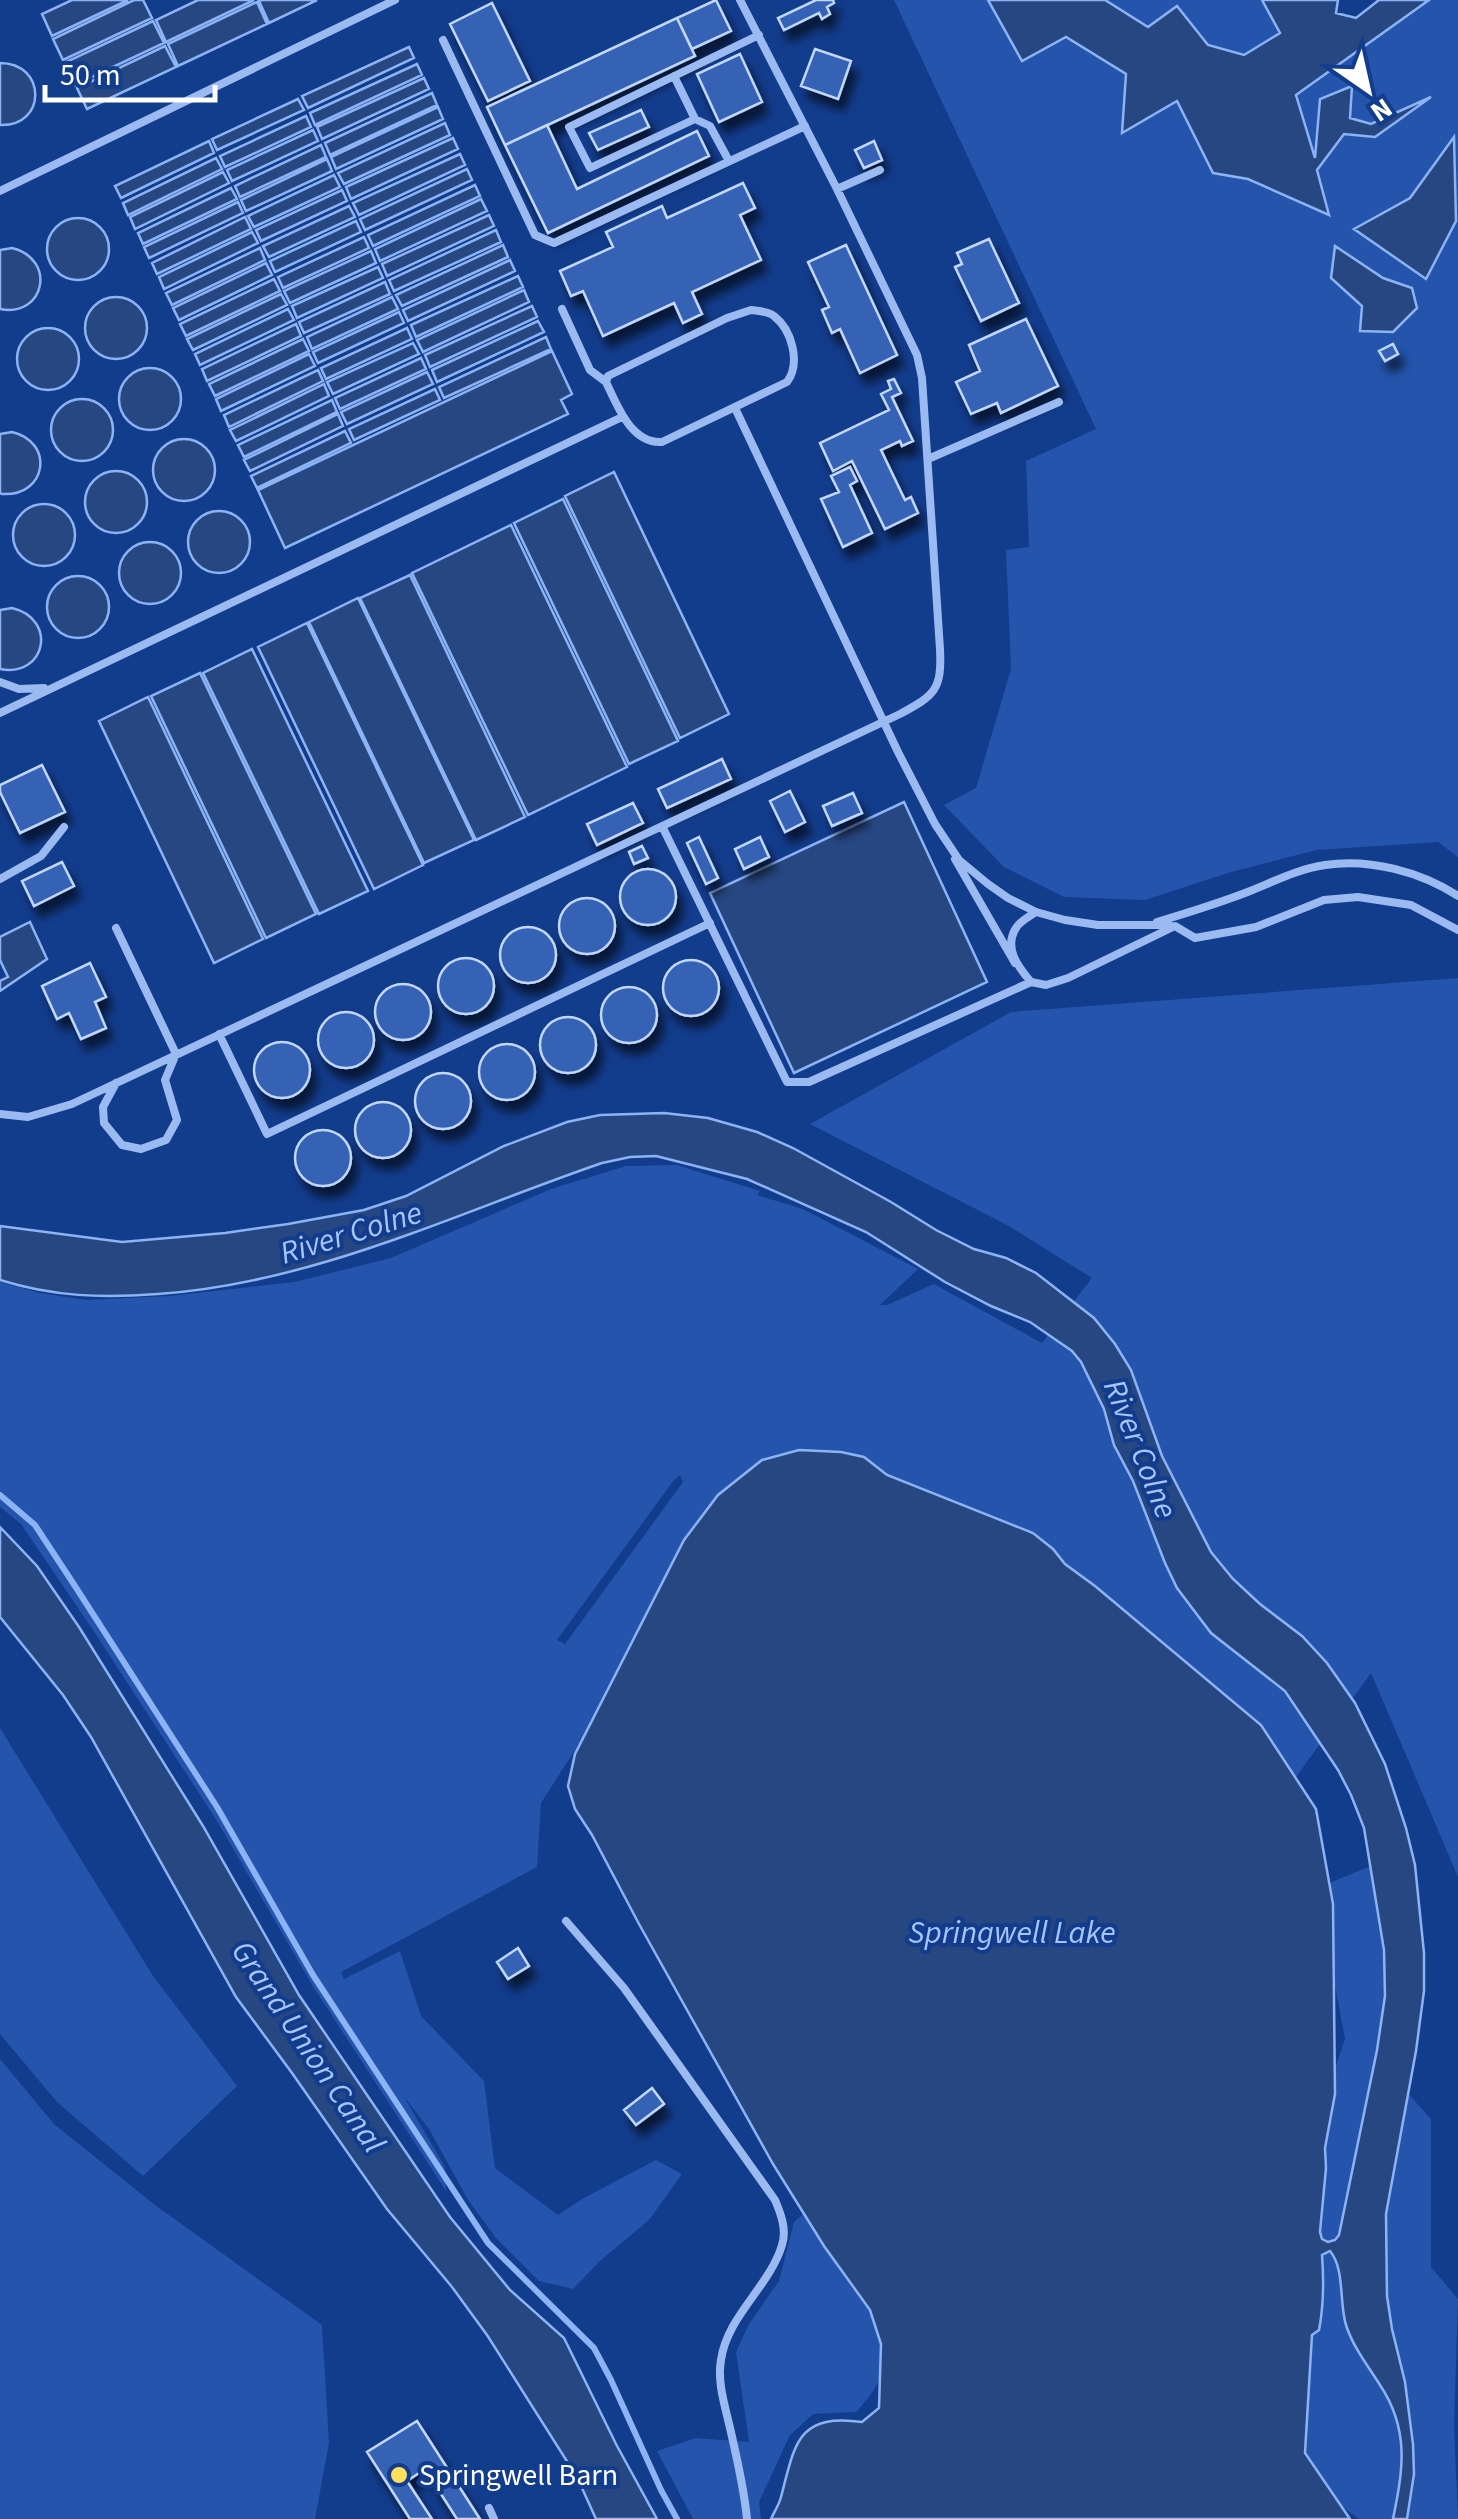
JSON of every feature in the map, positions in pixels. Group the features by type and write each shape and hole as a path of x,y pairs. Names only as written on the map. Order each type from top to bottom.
{"lane":[{"path":"0,191 395,0"},
{"path":"0,1114 28,1117 72,1104 884,722 923,702 936,688 941,674 922,378 917,355 740,0"},
{"path":"695,119 590,168 569,126 758,35"},
{"path":"443,40 535,235 554,243 805,126"},
{"path":"674,76 695,119 710,126 729,161"},
{"path":"837,189 880,170"},
{"path":"562,309 590,370 606,382 622,416 643,438 653,442 662,442 787,382 793,374 794,361 790,338 774,316 751,310 618,370 606,382"},
{"path":"928,458 1059,402"},
{"path":"735,408 898,752 946,844 1015,963 1031,982"},
{"path":"0,713 622,416"},
{"path":"0,682 19,688 51,688"},
{"path":"662,826 787,1082 808,1082 1031,982 1046,985 1068,978 1175,926"},
{"path":"0,880 41,856 64,827"},
{"path":"946,844 988,884 1036,912 1065,920 1098,925 1175,926 1195,938 1256,927 1324,900 1358,897 1412,905 1458,930"},
{"path":"1153,924 1328,864 1382,865 1440,885 1458,896"},
{"path":"1015,963 1011,946 1016,928 1036,912"},
{"path":"219,1034 266,1134 710,923"},
{"path":"116,928 176,1054 165,1080 177,1120 166,1140 141,1149 122,1144 104,1124 103,1107 116,1083"},
{"path":"566,1920 635,2004 775,2200 783,2220 784,2242 730,2333 721,2358 721,2386 748,2519"},
{"path":"489,2508 494,2519"}],"shaded area":[{"path":"894,0 988,0 1023,61 1066,37 1177,101 1213,173 1248,179 1328,214 1317,170 1344,133 1375,137 1425,100 1371,124 1350,118 1315,161 1296,94 1429,0 1458,0 1458,857 1438,842 1317,850 1145,900 1064,897 1004,867 944,805 976,788 1011,669 1006,550 1029,547 1026,461 1096,429"},
{"path":"1105,0 1262,0 1280,33 1244,55 1208,45 1178,6 1148,27"},
{"path":"1458,978 1458,1877 1371,1673 1281,1798 749,1479 541,1803 537,1867 341,1972 344,1979 400,1951 421,2016 484,2081 495,2168 558,2215 656,2160 682,2174 649,2220 573,2289 539,2281 496,2238 468,2200 429,2129 403,2095 445,2167 446,2191 312,1985 217,1821 95,1633 21,1524 0,1507 0,1282 86,1300 170,1296 294,1282 391,1258 551,1189 626,1166 677,1165 803,1209 918,1269 880,1305 934,1284 1042,1343 1092,1278 1007,1225 810,1124 1011,1012","holes":["680,1475 683,1482 565,1644 557,1640 674,1480"]},
{"path":"0,1728 153,1976 237,2086 143,2176 57,2102 0,2034"},
{"path":"1373,1865 1396,1977 1386,2069 1431,2119 1431,2267 1458,2299 1454,2426 1458,2519 1359,2519 1297,2475 1315,2128 1345,2039 1320,1887"},
{"path":"0,2059 54,2124 155,2205 322,2325 329,2443 315,2519 0,2519"},
{"path":"822,2197 900,2348 856,2412 813,2414 790,2435 759,2502 761,2519 693,2519 657,2451 696,2438 749,2442 736,2352 749,2324 779,2281 794,2222"}],"water":[{"path":"72,0 128,0 52,36 42,14"},
{"path":"134,0 143,0 152,18 63,60 53,39"},
{"path":"198,0 254,0 166,42 156,20"},
{"path":"317,0 269,23 259,1"},
{"path":"988,0 1105,0 1148,27 1177,6 1208,45 1244,55 1280,33 1262,0 1338,0 1336,13 1356,18 1379,0 1429,0 1296,95 1315,158 1320,99 1352,86 1350,118 1371,124 1431,97 1375,137 1344,134 1317,170 1329,215 1248,179 1213,173 1177,101 1122,133 1126,74 1066,37 1022,61"},
{"path":"257,2 267,24 178,66 168,44"},
{"path":"153,21 164,43 75,85 64,63"},
{"path":"165,46 176,67 87,109 77,88"},
{"path":"409,47 414,58 308,108 302,96"},
{"path":"0,63 26,73 35,95 26,116 15,123 0,125"},
{"path":"417,64 422,75 315,125 310,113"},
{"path":"424,78 429,89 322,139 317,127"},
{"path":"432,93 437,105 330,155 325,143"},
{"path":"298,99 304,110 217,150 212,139"},
{"path":"438,107 443,119 336,169 331,157"},
{"path":"306,116 311,127 225,167 220,156"},
{"path":"445,123 450,135 344,184 338,173"},
{"path":"313,130 318,141 232,181 227,170"},
{"path":"1454,137 1456,221 1426,279 1354,229 1410,198"},
{"path":"453,138 458,149 351,199 346,187"},
{"path":"209,141 214,153 121,198 115,186"},
{"path":"321,145 326,157 240,197 235,186"},
{"path":"460,154 465,165 359,215 353,203"},
{"path":"216,158 222,169 128,215 123,203"},
{"path":"327,159 332,171 246,211 241,200"},
{"path":"467,169 472,180 365,230 360,219"},
{"path":"223,172 229,183 135,229 130,217"},
{"path":"334,175 340,187 254,227 248,216"},
{"path":"475,185 480,196 373,246 368,235"},
{"path":"231,188 237,199 143,244 138,233"},
{"path":"342,190 347,201 261,241 256,230"},
{"path":"481,199 487,211 380,261 375,249"},
{"path":"238,202 243,213 149,258 144,247"},
{"path":"349,206 355,217 269,257 263,246"},
{"path":"489,215 494,226 387,276 382,264"},
{"path":"245,217 251,229 157,274 152,263"},
{"path":"78,218 100,227 109,249 100,271 78,280 56,271 47,249 56,227"},
{"path":"356,221 361,232 275,272 270,261"},
{"path":"496,230 501,242 394,291 389,280"},
{"path":"252,232 258,243 164,289 159,277"},
{"path":"364,237 369,248 283,288 278,277"},
{"path":"503,245 508,257 402,306 396,295"},
{"path":"1335,246 1383,278 1412,288 1417,308 1393,332 1360,331 1362,306 1331,278"},
{"path":"12,248 35,263 40,286 27,305 0,309 0,250"},
{"path":"260,248 265,260 172,305 166,293"},
{"path":"371,251 376,263 290,303 284,291"},
{"path":"510,260 515,271 408,321 403,310"},
{"path":"266,263 272,275 179,320 173,308"},
{"path":"378,267 383,278 297,318 292,306"},
{"path":"518,276 523,287 416,337 411,325"},
{"path":"274,279 280,291 186,336 180,324"},
{"path":"385,282 390,294 304,333 299,322"},
{"path":"524,290 529,302 423,352 417,340"},
{"path":"281,294 287,305 193,350 187,339"},
{"path":"116,297 138,306 147,328 138,350 116,359 94,350 85,328 94,306"},
{"path":"392,297 398,309 312,349 307,337"},
{"path":"532,306 537,317 430,367 425,355"},
{"path":"288,309 294,320 200,365 195,354"},
{"path":"399,312 404,323 318,363 313,352"},
{"path":"538,321 544,332 437,382 432,370"},
{"path":"296,324 301,336 207,381 202,369"},
{"path":"48,328 70,337 79,359 70,381 48,390 26,381 17,359 26,337"},
{"path":"407,328 412,339 326,379 321,368"},
{"path":"546,337 551,349 444,398 439,387"},
{"path":"303,339 309,351 215,396 209,384"},
{"path":"413,343 419,354 333,394 327,382"},
{"path":"552,351 572,394 561,400 568,414 285,548 258,490"},
{"path":"309,354 315,366 221,411 216,399"},
{"path":"421,358 426,369 340,409 335,398"},
{"path":"150,368 172,377 181,399 172,421 150,430 128,421 119,399 128,377"},
{"path":"318,370 323,381 229,427 224,415"},
{"path":"427,372 433,384 347,424 341,412"},
{"path":"324,384 329,396 236,441 230,430"},
{"path":"435,389 440,400 354,440 349,429"},
{"path":"82,399 104,408 113,430 104,452 82,461 60,452 51,430 60,408"},
{"path":"332,400 337,412 244,457 238,445"},
{"path":"338,414 343,426 250,471 244,460"},
{"path":"345,431 351,443 257,488 251,476"},
{"path":"12,432 35,446 40,468 29,487 2,494 0,434"},
{"path":"184,439 206,448 215,470 206,492 184,501 162,492 153,470 162,448"},
{"path":"116,471 138,480 147,502 138,524 116,533 94,524 85,502 94,480"},
{"path":"614,472 729,714 680,738 565,496"},
{"path":"563,499 678,741 629,764 514,523"},
{"path":"44,504 66,513 75,535 66,557 44,566 22,557 13,535 22,513"},
{"path":"219,511 241,520 250,542 241,564 219,573 197,564 188,542 197,520"},
{"path":"511,525 627,767 528,815 412,573"},
{"path":"150,542 172,551 181,573 172,595 150,604 128,595 119,573 128,551"},
{"path":"410,575 525,817 476,840 360,598"},
{"path":"78,576 100,585 109,607 100,629 78,638 56,629 47,607 56,585"},
{"path":"358,598 474,840 424,863 309,622"},
{"path":"12,608 36,623 40,646 28,665 0,669 0,610"},
{"path":"307,623 423,865 374,889 258,647"},
{"path":"252,649 368,891 319,914 203,673"},
{"path":"200,673 316,914 266,938 151,696"},
{"path":"148,697 263,939 214,963 99,721"},
{"path":"904,802 987,982 794,1073 710,893"},
{"path":"30,922 47,959 0,991 0,981 8,977 0,960 0,937"},
{"name":"Springwell Lake","path":"664,1113 708,1118 757,1132 793,1148 936,1230 1036,1273 1094,1318 1131,1370 1162,1456 1211,1552 1260,1604 1302,1636 1355,1703 1385,1764 1406,1828 1415,1865 1424,1953 1424,1991 1416,2051 1386,2214 1387,2296 1413,2444 1414,2474 1407,2519 1393,2519 1402,2450 1396,2418 1349,2333 1338,2267 1330,2251 1322,2255 1322,2311 1319,2330 1312,2335 1305,2453 1350,2519 771,2519 802,2436 824,2422 862,2422 879,2408 881,2344 870,2310 773,2164 575,1809 568,1786 575,1754 684,1540 718,1495 762,1460 799,1450 864,1457 887,1475 1033,1533 1065,1564 1261,1725 1316,1809 1333,1904 1335,2094 1325,2148 1320,2232 1328,2242 1339,2235 1385,1996 1384,1950 1364,1828 1338,1770 1285,1691 1211,1633 1177,1588 1114,1445 1104,1409 1072,1351 1030,1322 945,1282 866,1232 747,1179 656,1156 602,1163 329,1261 216,1287 98,1296 40,1290 0,1280 0,1226 122,1242 288,1224 364,1210 406,1196 504,1146 567,1122 600,1115"},
{"name":"Grand Union Canal","path":"0,1527 37,1566 79,1627 203,1826 299,1995 450,2217 510,2290 564,2338 657,2519 596,2519 577,2477 487,2335 387,2209 236,1997 91,1737 63,1695 0,1617"}],"building":[{"path":"716,0 731,31 692,49 677,18"},
{"path":"816,0 833,0 827,7 830,14 822,19 819,13 784,30 778,18"},
{"path":"492,3 530,81 488,101 450,24"},
{"path":"677,18 695,56 505,145 487,107"},
{"path":"815,49 851,61 838,99 801,86"},
{"path":"740,54 762,102 719,122 697,74"},
{"path":"641,110 649,127 598,150 589,133"},
{"path":"547,125 577,189 697,131 709,156 548,233 505,145"},
{"path":"874,141 882,160 864,168 855,150"},
{"path":"743,183 755,208 740,215 761,260 692,292 702,314 683,323 674,303 603,336 583,291 571,296 560,271 613,247 606,232 662,206 667,218"},
{"path":"989,239 1019,303 981,321 955,267 962,264 957,253"},
{"path":"846,245 897,355 860,373 840,329 832,333 822,310 829,307 808,262"},
{"path":"1026,319 1058,386 1001,413 997,403 971,414 956,382 980,371 969,345"},
{"path":"1393,344 1398,354 1385,361 1379,351"},
{"path":"894,379 901,393 892,397 913,441 902,446 900,441 881,450 905,500 911,497 918,513 885,529 852,461 833,471 820,443 889,410 881,394 891,389 888,381"},
{"path":"850,467 857,481 850,485 872,533 843,547 821,499 839,492 831,476"},
{"path":"722,759 731,779 667,808 658,789"},
{"path":"42,765 65,812 20,833 0,785"},
{"path":"790,791 805,822 785,832 770,801"},
{"path":"853,793 862,813 832,826 823,806"},
{"path":"633,803 643,823 597,845 587,824"},
{"path":"699,837 718,878 706,884 687,843"},
{"path":"760,837 769,857 744,869 735,849"},
{"path":"642,846 648,858 634,864 629,852"},
{"path":"62,862 74,886 34,906 22,881"},
{"path":"648,869 668,877 676,897 668,917 648,925 628,917 620,897 628,877"},
{"path":"587,898 607,906 615,926 607,946 587,954 567,946 559,926 567,906"},
{"path":"528,927 548,935 556,955 548,975 528,983 508,975 500,955 508,935"},
{"path":"466,958 486,966 494,986 486,1006 466,1014 446,1006 438,986 446,966"},
{"path":"691,960 711,968 719,988 711,1008 691,1016 671,1008 663,988 671,968"},
{"path":"90,963 106,997 95,1002 106,1028 81,1039 69,1013 57,1019 42,986"},
{"path":"403,984 423,992 431,1012 423,1032 403,1040 383,1032 375,1012 383,992"},
{"path":"629,987 649,995 657,1015 649,1035 629,1043 609,1035 601,1015 609,995"},
{"path":"346,1012 366,1020 374,1040 366,1060 346,1068 326,1060 318,1040 326,1020"},
{"path":"568,1017 588,1025 596,1045 588,1065 568,1073 548,1065 540,1045 548,1025"},
{"path":"282,1042 302,1050 310,1070 302,1090 282,1098 262,1090 254,1070 262,1050"},
{"path":"507,1044 527,1052 535,1072 527,1092 507,1100 487,1092 479,1072 487,1052"},
{"path":"443,1073 463,1081 471,1101 463,1121 443,1129 423,1121 415,1101 423,1081"},
{"path":"383,1102 403,1110 411,1130 403,1150 383,1158 363,1150 355,1130 363,1110"},
{"path":"323,1130 343,1138 351,1158 343,1178 323,1186 303,1178 295,1158 303,1138"},
{"path":"518,1948 529,1966 508,1979 497,1962"},
{"path":"652,2088 664,2104 636,2125 624,2110"},
{"name":"Springwell Barn","path":"417,2421 480,2519 457,2519 425,2469 407,2481 432,2519 410,2519 367,2452"}],"waterway":[{"path":"0,1495 35,1525 73,1583 217,1807 313,1975 488,2243 594,2348 677,2519"}],"place":[{"name":"Springwell Barn","path":"399,2475"}],"water label":[{"name":"River Colne","path":"351,1233"},
{"name":"River Colne","path":"1140,1449"}]}
